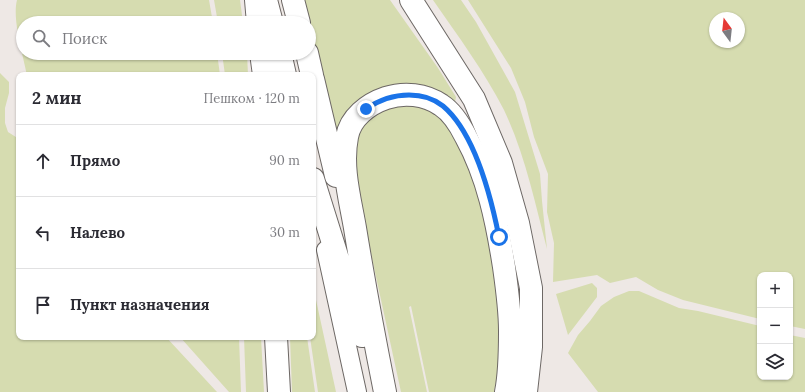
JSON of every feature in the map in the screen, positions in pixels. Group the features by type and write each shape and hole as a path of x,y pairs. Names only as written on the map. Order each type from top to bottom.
{"main road":[{"path":"256,0 257,16"},
{"path":"266,0 270,16"},
{"path":"294,0 297,16"},
{"path":"411,0 474,99 501,163 518,222 531,288 531,347 526,392"},
{"path":"262,60 264,72"},
{"path":"282,60 284,72"},
{"path":"309,60 311,72"},
{"path":"316,91 370,315"},
{"path":"385,392 370,315 345,159 347,134 351,124 358,115 375,103 394,96 421,95 442,105 452,114 478,161 494,213 506,281 509,317 509,356 506,392"},
{"path":"316,189 379,392"},
{"path":"276,340 279,392"}],"street":[{"path":"316,205 357,392"}],"green space":[{"path":"17,0 209,0 212,16 16,16"},
{"path":"214,0 240,0 242,16 217,16"},
{"path":"304,0 390,0 438,68 456,97 455,102 451,102 439,94 346,117 338,127 335,127 331,119 316,53 316,16 308,16"},
{"path":"433,0 461,0 476,22 515,92 540,174 547,249 524,161 504,110 461,40"},
{"path":"468,0 805,0 805,329 793,327 793,272 757,272 757,318 683,300 658,290 636,277 610,283 597,275 553,282 554,243 547,212 548,174 534,137 525,102 511,68"},
{"path":"24,60 218,60 220,72 26,72"},
{"path":"223,60 247,60 248,72 225,72"},
{"path":"0,73 9,82 9,93 5,108 5,123 8,132 16,137 16,340 169,340 217,392 0,392"},
{"path":"399,104 425,106 450,125 479,189 498,277 501,355 494,392 429,392 411,306 409,307 427,392 401,392 355,180 353,164 359,128 374,114"},
{"path":"592,283 597,288 597,297 568,335 556,294"},
{"path":"629,291 639,291 679,308 757,325 757,380 793,380 793,336 805,338 805,392 598,392 568,353 578,335 601,306 614,297"},
{"path":"316,300 336,392 318,392 310,340 316,340"},
{"path":"183,340 239,340 241,392 229,392"},
{"path":"244,340 261,340 264,392 246,392"},
{"path":"290,340 307,340 315,392 292,392"}],"route":[{"path":"366,109 385,98 406,95 421,95 442,105 452,114 478,161 489,193 499,237"}]}
